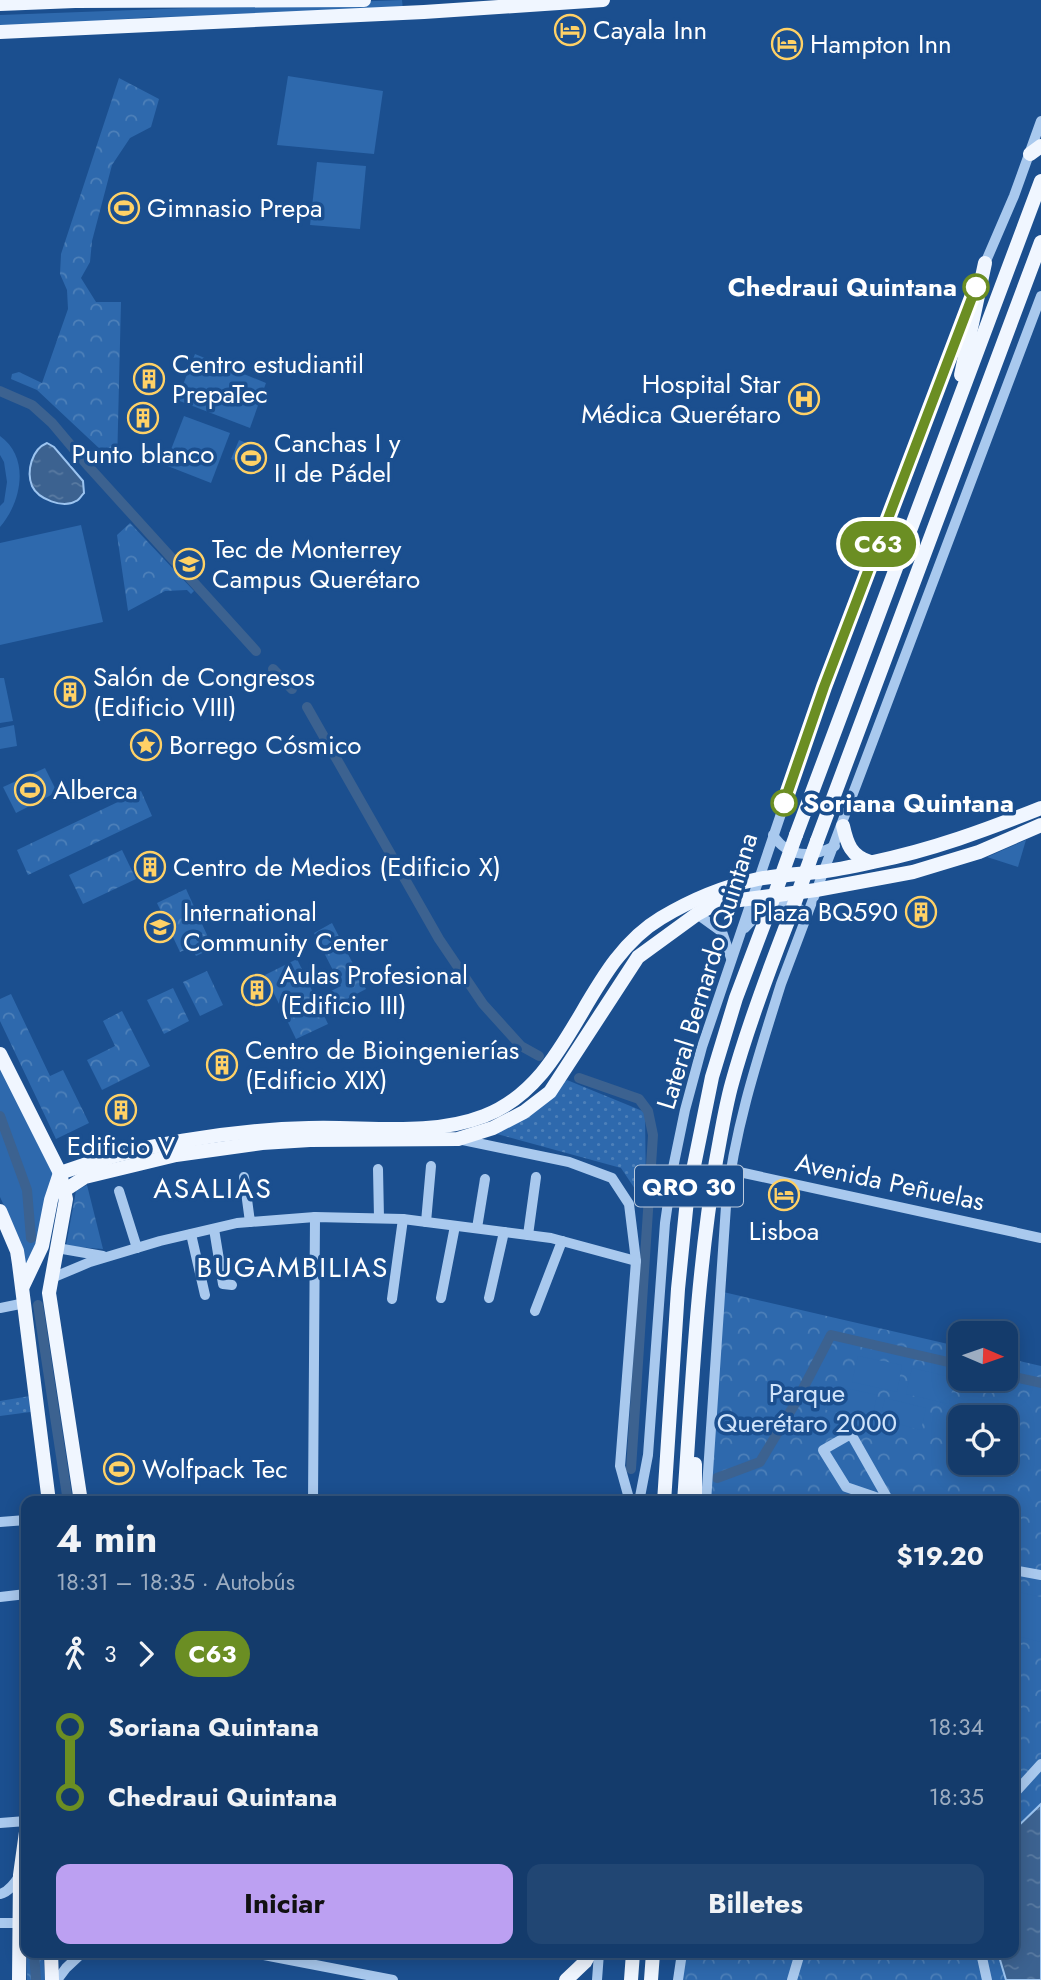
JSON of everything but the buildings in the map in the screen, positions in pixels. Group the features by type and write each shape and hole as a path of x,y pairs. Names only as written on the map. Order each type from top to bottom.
{"main road":[{"path":"0,4 21,1 364,0"},
{"path":"0,32 424,6 603,0"},
{"name":"QRO 30","path":"661,1496 687,1200 697,1141 716,1064 736,998 1041,181"},
{"name":"QRO 30","path":"696,1467 691,1396 698,1292 709,1205 731,1085 759,995 1041,243"},
{"path":"951,423 985,263"},
{"path":"60,1172 174,1143 241,1132 444,1126 486,1115 536,1083 618,955 639,933 660,918 758,879 824,872 926,850 975,835 1041,808"},
{"path":"65,1190 85,1177 143,1162 249,1145 310,1140 458,1139 504,1123 550,1092 638,957 717,897 752,898 816,890 913,872 979,852 1041,825"},
{"path":"843,826 846,842 852,852 872,862"},
{"path":"0,1055 60,1172 65,1190 66,1199 50,1293 80,1496"},
{"path":"23,1286 42,1247 51,1200 60,1172"},
{"path":"0,1212 17,1251 23,1286 48,1496"},
{"path":"696,1467 698,1495"},
{"path":"21,1868 21,1898"},
{"path":"19,1980 21,1941"},
{"path":"52,1958 55,1980"},
{"path":"566,1980 587,1958"},
{"path":"631,1980 633,1958"},
{"path":"651,1980 653,1958"}],"street":[{"name":"Lateral Bernardo Quintana","path":"640,1496 648,1455 666,1223 673,1168 700,1055 824,687 985,263 1036,150 1041,121"},
{"path":"696,1467 730,1170 747,1093 781,984 843,826 1041,296"},
{"path":"773,835 787,851 803,854 824,851 835,846"},
{"path":"739,935 762,910 793,906 807,915"},
{"path":"697,914 722,932 731,958"},
{"path":"458,1139 569,1162 612,1178 629,1204 636,1261 620,1466 628,1496"},
{"path":"426,1222 431,1166"},
{"path":"378,1169 379,1218"},
{"name":"Avenida Peñuelas","path":"730,1170 1041,1238"},
{"path":"244,1177 250,1222"},
{"path":"528,1235 536,1177"},
{"path":"477,1228 485,1179"},
{"path":"119,1191 137,1248"},
{"path":"52,1278 106,1257 214,1228 315,1217 403,1219 477,1228 562,1241 636,1261"},
{"path":"313,1496 315,1217"},
{"path":"392,1299 403,1219"},
{"path":"441,1298 455,1226"},
{"path":"214,1228 223,1284 232,1284"},
{"path":"489,1298 504,1232"},
{"path":"191,1234 205,1295"},
{"path":"535,1311 562,1241"},
{"path":"57,1248 106,1257"},
{"path":"0,1308 25,1304"},
{"path":"874,1496 846,1487 823,1450 851,1434 886,1496"},
{"path":"0,1522 21,1520"},
{"path":"1019,1571 1041,1575"},
{"path":"0,1597 21,1595"},
{"path":"1019,1788 1041,1764"},
{"path":"0,1823 21,1821"},
{"path":"0,1894 14,1885 20,1875"},
{"path":"0,1914 21,1922"},
{"path":"0,1923 21,1922"},
{"path":"55,1980 77,1958"},
{"path":"306,1958 354,1976 393,1980"},
{"path":"597,1980 598,1958"},
{"path":"676,1958 676,1980"},
{"path":"676,1980 681,1958"},
{"path":"792,1980 799,1958"},
{"path":"982,1958 987,1980"}],"green space":[{"path":"402,0 403,9 255,16 151,17 0,29 0,15"},
{"path":"288,76 383,91 374,154 277,145"},
{"path":"119,78 159,99 151,127 130,138 112,165 92,241 90,262 81,278 96,302 121,302 117,465 37,390 11,379 12,374 19,372 42,383 68,309 67,290 60,274 61,254"},
{"path":"317,162 366,166 360,229 310,225"},
{"path":"195,354 266,383 250,428 177,400"},
{"path":"184,416 230,433 211,483 165,465"},
{"path":"0,436 10,445 16,456 20,481 13,506 0,527 0,506 4,502 7,482 4,462 0,455"},
{"path":"239,440 256,447 249,466 231,459"},
{"path":"130,523 194,591 191,594 187,590 165,591 128,611 117,535"},
{"path":"81,525 103,622 0,645 0,543"},
{"path":"0,678 4,678 13,721 0,723"},
{"path":"14,725 17,746 0,749 0,728"},
{"name":"Alberca","path":"45,768 57,792 16,813 3,787"},
{"path":"141,791 152,816 28,875 17,850"},
{"path":"1026,840 1018,867 987,857"},
{"path":"122,850 136,879 83,904 69,875"},
{"path":"186,889 213,948 196,956 191,947 180,952 157,903"},
{"path":"332,923 366,989 330,1008 323,995 341,986 314,933"},
{"path":"297,959 328,1024 296,1039 265,975"},
{"path":"207,971 223,1005 200,1016 183,982"},
{"path":"173,988 189,1021 164,1034 147,1000"},
{"path":"11,994 50,1076 63,1070 89,1123 56,1139 0,1021 0,999"},
{"path":"122,1011 150,1066 102,1090 87,1060 115,1046 103,1021"},
{"path":"227,1049 236,1070 215,1080 206,1058"},
{"path":"0,1066 54,1175 37,1241 26,1269 11,1221 0,1197"},
{"path":"567,1080 645,1112 646,1195 639,1195 621,1168 497,1134"},
{"path":"87,1185 103,1249 66,1246 76,1191"},
{"name":"Parque Querétaro 2000","path":"719,1291 948,1344 948,1391 1018,1391 1018,1361 1041,1366 1041,1980 679,1980 682,1958 1019,1958 1019,1496 709,1496"},
{"path":"858,1356 902,1365 897,1392 852,1382"},
{"path":"912,1368 948,1376 948,1391 952,1391 949,1404 906,1394"},
{"path":"832,1385 877,1395 872,1420 826,1410"},
{"path":"36,1395 38,1411 0,1416 0,1401"},
{"path":"885,1398 926,1408 921,1430 880,1419"},
{"path":"1019,1592 1041,1597 1041,1642 1019,1636"},
{"path":"27,1958 43,1958 45,1980 27,1980"}],"water":[{"path":"47,443 54,447 83,481 84,493 71,503 51,501 40,495 32,486 30,474 34,455"},
{"path":"1041,1804 1041,1980 1006,1980 999,1958 1019,1958 1019,1825"}],"waterway":[{"path":"0,391 32,405 52,423 256,651"},
{"path":"273,669 292,689"},
{"path":"307,707 439,939 483,1004 521,1046 539,1056"},
{"path":"579,1078 639,1099 648,1111 653,1135 631,1469"},
{"path":"0,1116 27,1190 31,1238"},
{"path":"38,1305 67,1496"},
{"path":"717,1478 760,1462 796,1402 831,1335 948,1362"},
{"path":"1018,1378 1041,1383"},
{"path":"34,1958 36,1980"}],"bus line":[{"name":"C63","path":"784,803 824,687 976,287"}],"place":[{"name":"Cayala Inn","path":"570,30"},
{"name":"Hampton Inn","path":"787,44"},
{"name":"Gimnasio Prepa","path":"124,208"},
{"name":"Chedraui Quintana","path":"976,287"},
{"name":"Centro estudiantil PrepaTec","path":"149,379"},
{"name":"Hospital Star Médica Querétaro","path":"804,399"},
{"name":"Punto blanco","path":"143,418"},
{"name":"Canchas I y II de Pádel","path":"251,458"},
{"name":"Tec de Monterrey Campus Querétaro","path":"189,564"},
{"name":"Salón de Congresos (Edificio VIII)","path":"70,692"},
{"name":"Borrego Cósmico","path":"146,745"},
{"name":"Alberca","path":"30,790"},
{"name":"Soriana Quintana","path":"784,803"},
{"name":"Centro de Medios (Edificio X)","path":"150,867"},
{"name":"Plaza BQ590","path":"921,912"},
{"name":"International Community Center","path":"160,927"},
{"name":"Aulas Profesional (Edificio III)","path":"257,990"},
{"name":"Centro de Bioingenierías (Edificio XIX)","path":"222,1065"},
{"name":"Edificio V","path":"121,1110"},
{"name":"Lisboa","path":"784,1195"},
{"name":"Wolfpack Tec","path":"119,1469"}],"district":[{"name":"ASALIAS","path":"213,1188"},
{"name":"BUGAMBILIAS","path":"293,1267"}]}
